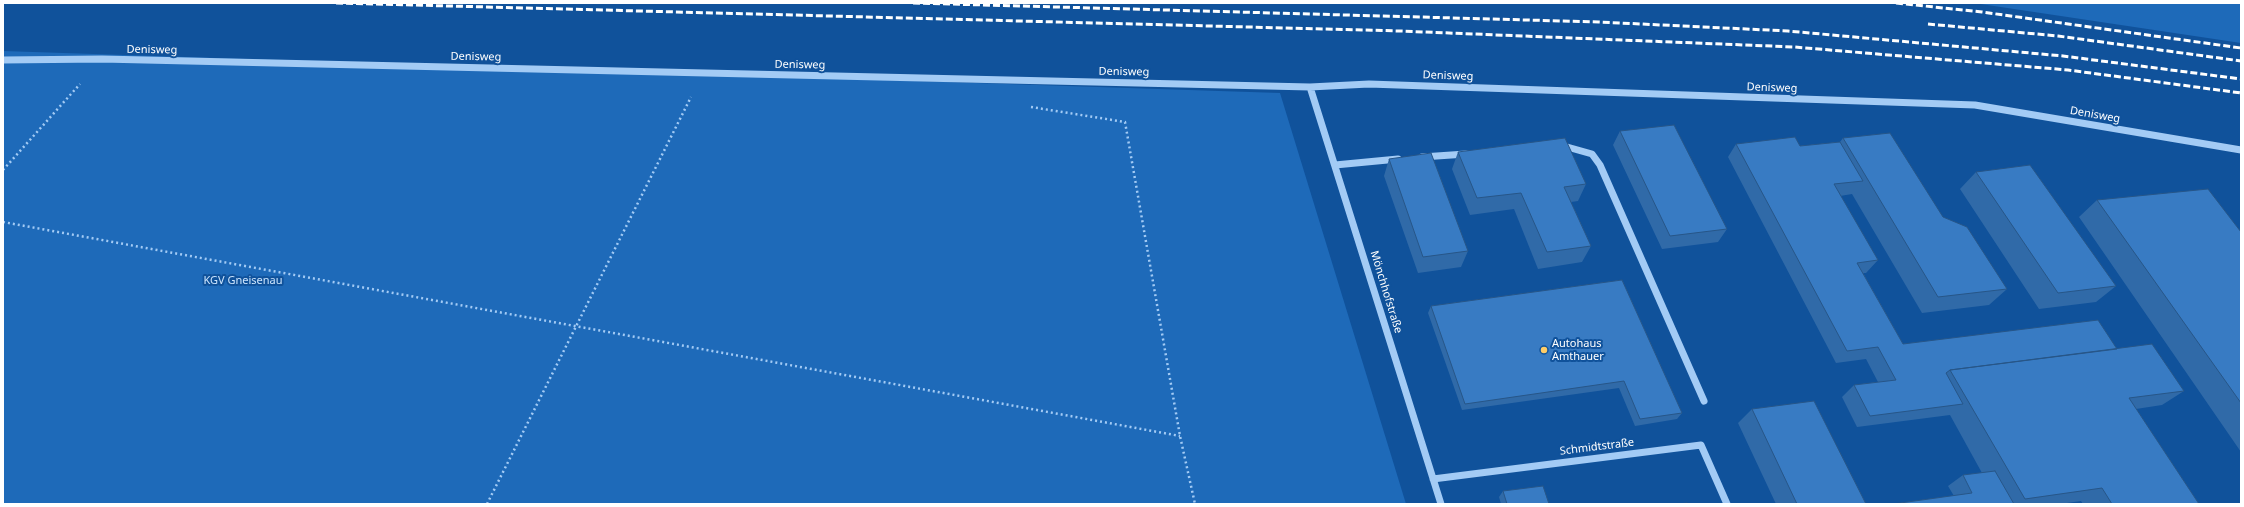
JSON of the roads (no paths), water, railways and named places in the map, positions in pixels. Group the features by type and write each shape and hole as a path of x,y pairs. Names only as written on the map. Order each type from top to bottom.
{"street":[{"name":"Denisweg","path":"3,60 102,59 703,74 1310,86 1369,84 1975,105 2241,150"},
{"name":"Mönchhofstraße","path":"1310,86 1441,504"},
{"path":"1552,146 1580,149 1592,154 1600,165 1704,401"},
{"path":"1412,158 1475,153"},
{"path":"1335,165 1405,159"},
{"name":"Schmidtstraße","path":"1433,479 1701,446 1726,504"}],"railway":[{"path":"336,3 1400,31 1794,47 2068,70 2241,93"},
{"path":"913,3 1599,22 1788,31 2063,56 2241,79"},
{"path":"1896,3 1982,12 2241,48"},
{"path":"1928,24 2058,36 2241,61"}],"place":[{"name":"Autohaus Amthauer","path":"1544,350"}],"park label":[{"name":"KGV Gneisenau","path":"243,281"}]}
